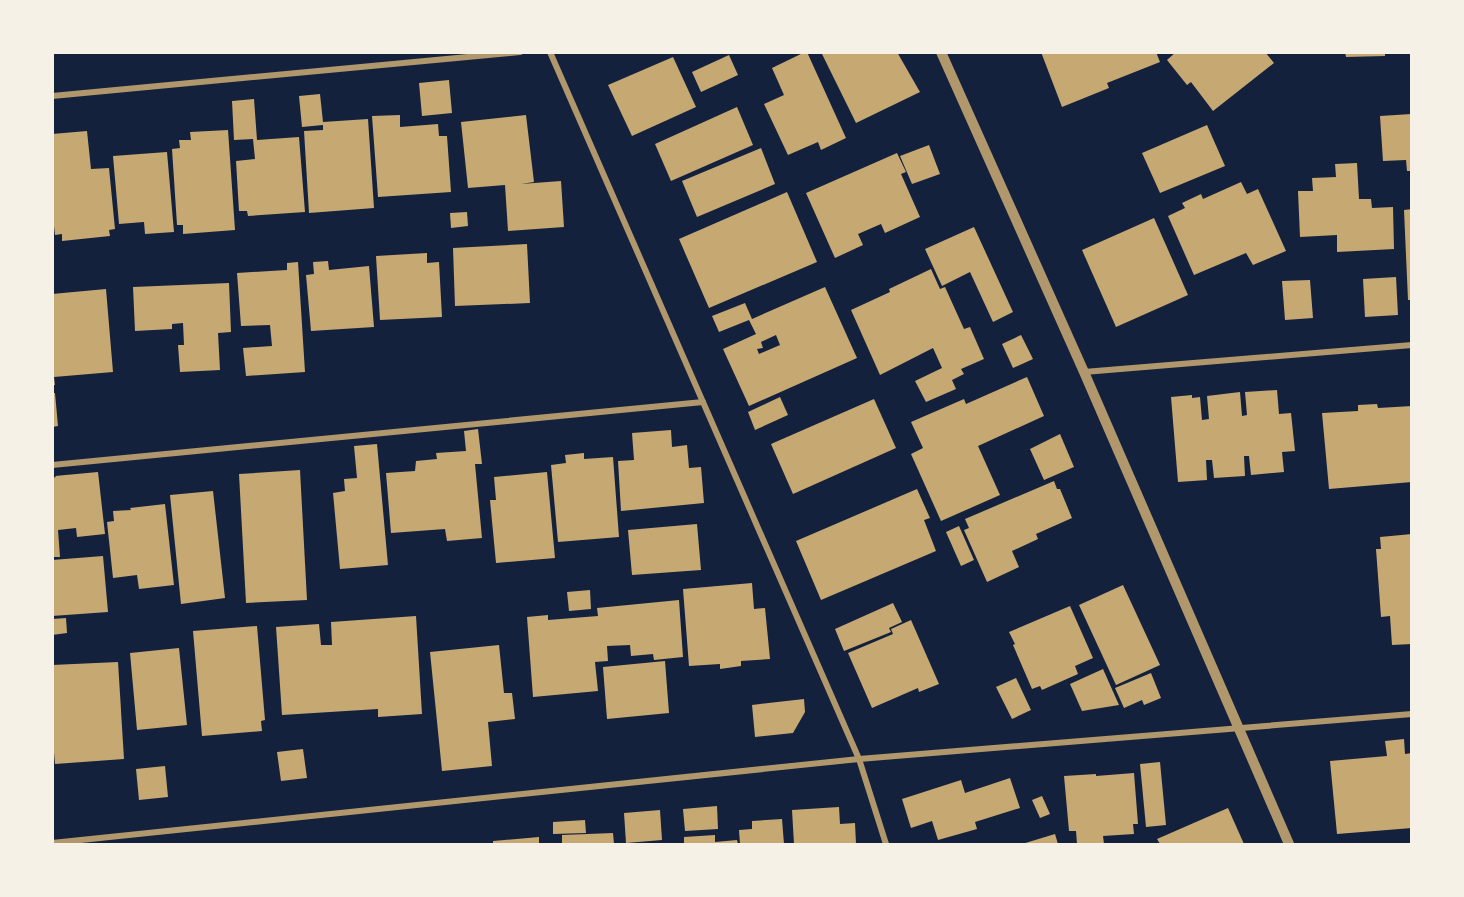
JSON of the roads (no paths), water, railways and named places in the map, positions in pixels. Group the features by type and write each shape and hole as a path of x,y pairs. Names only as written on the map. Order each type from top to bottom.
{"street":[{"path":"52,96 520,52"},
{"path":"550,52 859,759 886,844"},
{"path":"941,52 1084,372 1289,844"},
{"path":"1084,372 1412,345"},
{"path":"52,465 703,402"},
{"path":"52,843 859,759 1412,714"}]}
